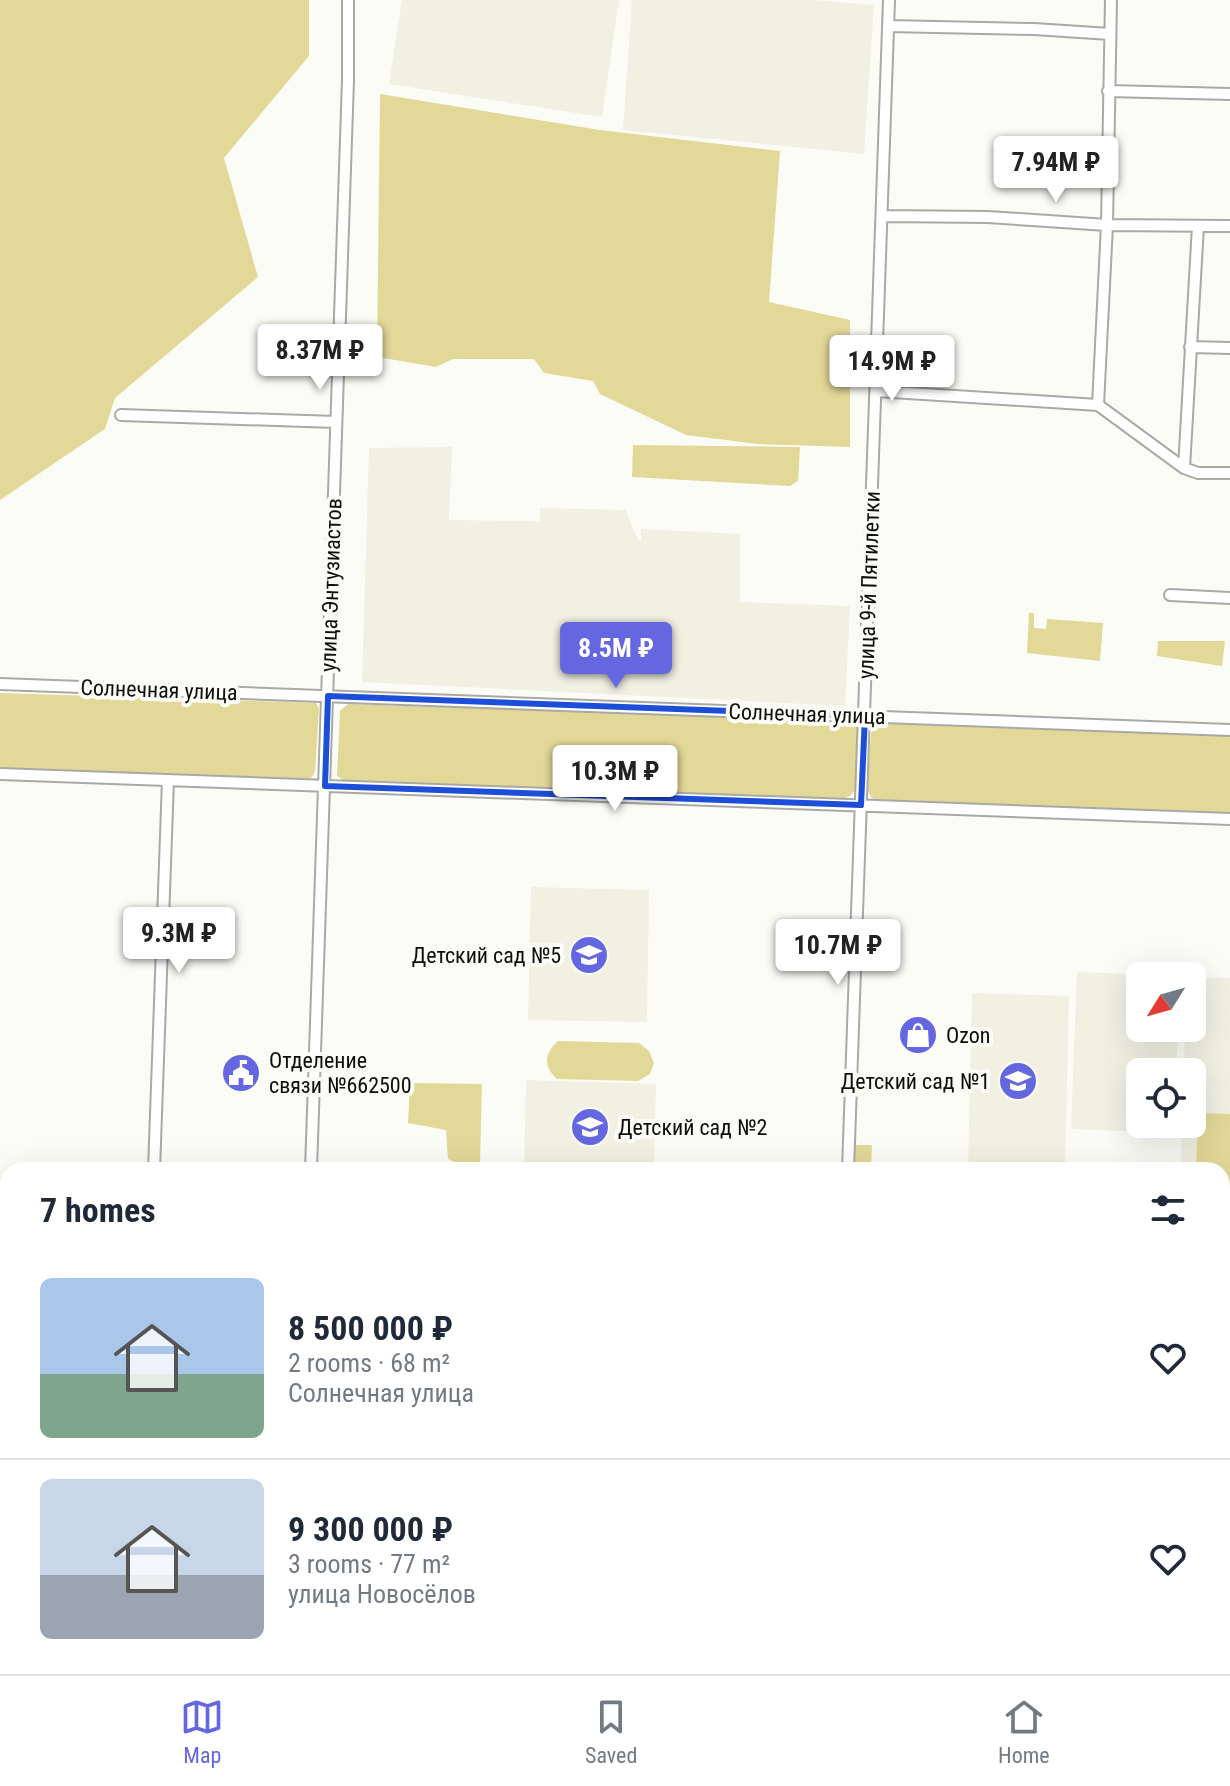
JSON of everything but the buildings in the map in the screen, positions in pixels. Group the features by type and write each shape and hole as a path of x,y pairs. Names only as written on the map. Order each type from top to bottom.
{"street":[{"name":"улица Энтузиастов","path":"311,1162 348,80 348,0"},
{"name":"улица 9-й Пятилетки","path":"848,1162 889,0"},
{"path":"1098,405 1107,225 1111,0"},
{"path":"888,26 1110,34"},
{"path":"1108,91 1230,94"},
{"path":"882,216 988,217 1107,225 1230,226"},
{"path":"1184,468 1198,226"},
{"path":"1190,347 1230,348"},
{"path":"876,391 1098,405 1184,468 1198,473 1230,473"},
{"path":"121,415 336,422"},
{"path":"1170,595 1230,598"},
{"name":"Солнечная улица","path":"0,684 1230,730"},
{"path":"0,774 1230,819"},
{"path":"154,1162 168,780"}],"highlighted area":[{"path":"328,696 865,716 861,805 325,786"}],"shaded area":[{"path":"0,0 309,0 309,56 224,158 258,277 115,398 105,429 0,500"},
{"path":"402,0 619,0 602,117 389,84"},
{"path":"632,0 814,0 874,5 864,154 623,130"},
{"path":"380,94 600,130 780,151 769,302 850,320 850,447 758,444 686,435 600,394 593,381 544,373 534,359 453,359 436,367 377,357"},
{"path":"633,445 800,447 798,481 790,486 632,477"},
{"path":"452,447 449,520 540,521 540,508 626,510 641,542 641,529 740,534 740,602 850,606 845,706 362,682 369,448"},
{"path":"1029,613 1034,613 1034,628 1046,629 1047,619 1103,623 1100,661 1027,653"},
{"path":"1158,641 1225,641 1222,666 1157,656"},
{"path":"0,693 316,703 319,708 315,772 311,778 305,779 0,768"},
{"path":"348,704 853,720 860,728 856,789 843,799 346,782 337,776 340,711"},
{"path":"879,721 1230,735 1230,813 876,801 867,789 871,733"},
{"name":"Детский сад №5","path":"531,887 649,890 647,1022 528,1020"},
{"path":"1077,972 1126,974 1126,1042 1177,1042 1177,1058 1126,1058 1126,1131 1071,1129"},
{"path":"1206,977 1230,978 1230,1162 1181,1162 1182,1138 1206,1138 1206,1058 1184,1058 1185,1042 1206,1042"},
{"name":"Детский сад №1","path":"972,993 1069,996 1065,1162 968,1162"},
{"path":"558,1041 639,1043 649,1051 654,1063 650,1074 638,1081 557,1079 549,1069 547,1060"},
{"name":"Детский сад №2","path":"526,1080 656,1084 654,1162 524,1162"},
{"path":"410,1083 482,1084 480,1162 448,1159 446,1130 408,1123"},
{"path":"1206,1113 1230,1114 1230,1162 1196,1162 1197,1138 1206,1138"},
{"path":"855,1145 872,1145 871,1162 854,1162"}],"place":[{"name":"Детский сад №5","path":"589,955"},
{"name":"Ozon","path":"918,1035"},
{"name":"Отделение связи №662500","path":"241,1073"},
{"name":"Детский сад №1","path":"1018,1081"},
{"name":"Детский сад №2","path":"590,1127"}]}
